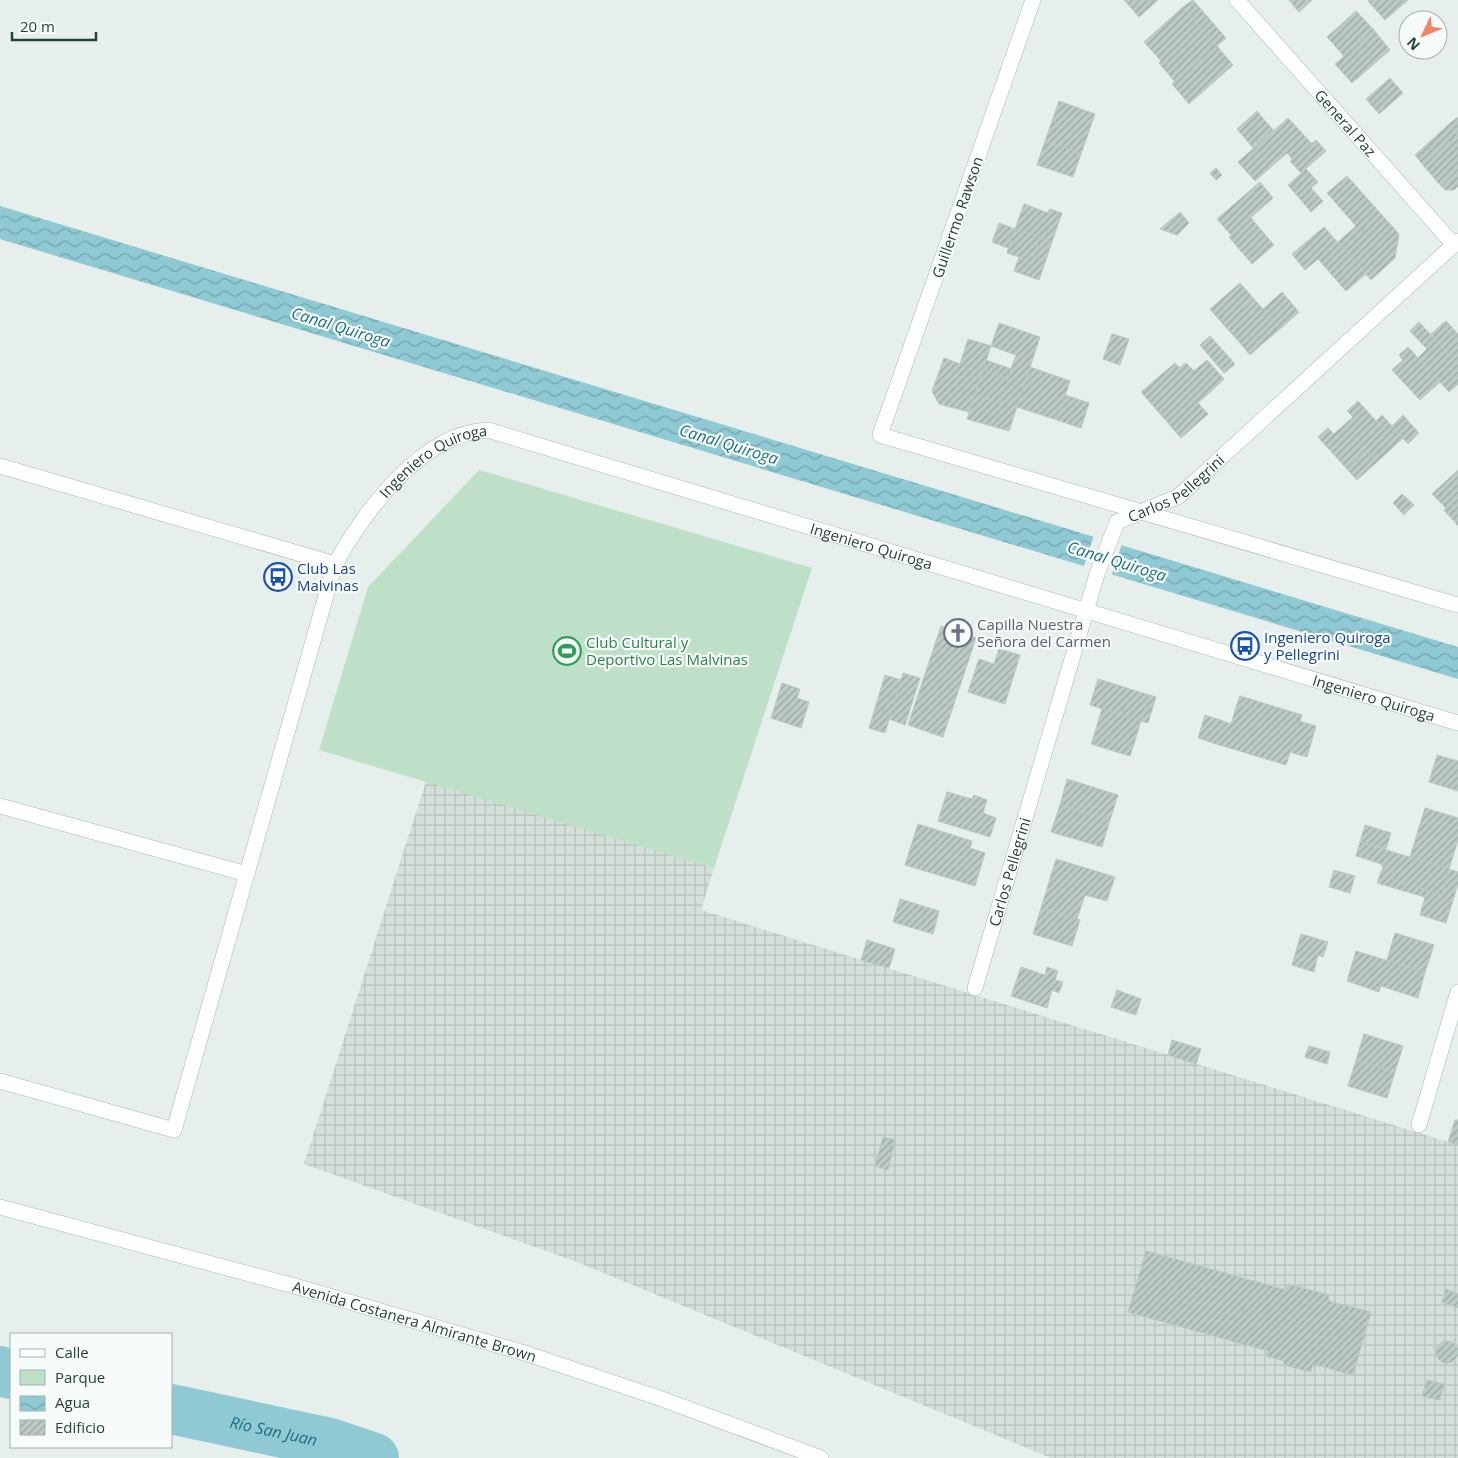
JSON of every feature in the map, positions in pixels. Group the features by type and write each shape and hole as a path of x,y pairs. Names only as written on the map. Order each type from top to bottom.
{"street":[{"name":"Guillermo Rawson","path":"1033,0 880,435 1142,512"},
{"name":"General Paz","path":"1237,0 1456,243"},
{"name":"Carlos Pellegrini","path":"975,988 1086,610 1097,574 1117,522 1179,496 1456,243"},
{"name":"Ingeniero Quiroga","path":"0,1081 174,1130 335,564 353,533 390,486 438,445 468,433 488,430 1458,723"},
{"path":"0,466 335,564"},
{"path":"1142,512 1458,605"},
{"path":"0,806 247,874"},
{"path":"1419,1125 1458,992"},
{"name":"Avenida Costanera Almirante Brown","path":"0,1207 302,1288 528,1354 662,1399 821,1458"}],"shaded area":[{"path":"426,781 714,868 701,910 1458,1145 1458,1458 1051,1458 577,1262 304,1164"}],"green space":[{"name":"Club Cultural y Deportivo Las Malvinas","path":"479,470 812,568 714,868 319,750 368,587"}],"water":[{"name":"Canal Quiroga","path":"0,206 1458,647 1458,679 0,239"}],"pier":[{"path":"1094,535 1122,544 1111,577 1083,569"}],"building":[{"path":"1124,0 1158,0 1139,17"},
{"path":"1193,0 1226,38 1217,46 1183,7"},
{"path":"1289,0 1312,0 1299,12"},
{"path":"1369,0 1408,0 1385,20"},
{"path":"1183,7 1217,46 1175,82 1159,63 1161,61 1144,42"},
{"path":"1356,11 1374,30 1344,56 1327,37"},
{"path":"1374,30 1390,50 1352,83 1335,64"},
{"path":"1217,46 1233,65 1189,104 1172,84"},
{"path":"1390,78 1403,93 1379,114 1366,99"},
{"path":"1059,101 1095,114 1081,154 1045,141"},
{"path":"1257,111 1273,130 1253,148 1237,129"},
{"path":"1458,117 1458,134 1449,124"},
{"path":"1288,118 1312,144 1293,160 1287,153 1255,181 1238,162"},
{"path":"1449,124 1458,135 1423,165 1415,155"},
{"path":"1458,135 1458,171 1441,186 1423,165"},
{"path":"1316,140 1326,151 1301,173 1290,161"},
{"path":"1045,141 1081,154 1073,177 1037,165"},
{"path":"1216,168 1222,175 1216,180 1210,173"},
{"path":"1306,169 1318,182 1311,188 1323,201 1311,212 1288,185"},
{"path":"1458,171 1458,186 1454,190 1445,190 1441,186"},
{"path":"1347,176 1399,234 1395,258 1371,280 1338,242 1356,226 1327,193"},
{"path":"1260,182 1273,198 1231,235 1217,219"},
{"path":"1024,204 1048,213 1050,209 1062,213 1052,242 1015,229"},
{"path":"1180,212 1189,223 1184,228 1174,217"},
{"path":"1174,217 1184,228 1177,235 1160,229"},
{"path":"1251,218 1274,245 1252,264 1229,237"},
{"path":"999,223 1015,229 1008,248 992,242"},
{"path":"1324,227 1366,274 1346,291 1318,259 1305,270 1292,254"},
{"path":"1015,229 1040,237 1033,256 1046,260 1039,280 1014,271 1019,257 1007,253"},
{"path":"1040,237 1052,242 1046,260 1033,256"},
{"path":"1240,283 1254,299 1243,308 1241,306 1223,324 1210,309"},
{"path":"1282,292 1299,312 1280,329 1263,309"},
{"path":"1254,299 1280,329 1261,345 1252,334 1241,344 1223,324 1241,306 1243,308"},
{"path":"1446,321 1458,334 1458,342 1442,324"},
{"path":"1419,322 1458,364 1458,384 1449,392 1418,358 1427,349 1410,331"},
{"path":"999,323 1040,337 1009,431 967,419 975,395 1000,404 1016,355 991,346"},
{"path":"1442,324 1458,342 1458,364 1431,334"},
{"path":"1112,334 1129,339 1120,365 1103,359"},
{"path":"1252,334 1261,345 1250,355 1241,344"},
{"path":"1210,336 1235,364 1224,373 1200,345"},
{"path":"968,339 991,346 969,412 939,404 932,391 944,358 960,364"},
{"path":"1408,347 1440,382 1420,400 1392,370 1403,360 1399,355"},
{"path":"986,360 1011,369 1008,379 983,370"},
{"path":"1207,360 1224,379 1205,397 1187,377"},
{"path":"1175,363 1205,397 1198,403 1208,414 1181,438 1141,392"},
{"path":"1186,363 1194,371 1187,377 1179,368"},
{"path":"1030,367 1070,381 1057,420 1017,407"},
{"path":"983,370 1008,379 1000,404 975,395"},
{"path":"1065,395 1089,403 1081,428 1057,420"},
{"path":"1358,401 1385,431 1392,426 1403,438 1377,462 1344,425 1353,417 1347,411"},
{"path":"1382,415 1392,426 1385,431 1376,421"},
{"path":"1403,415 1419,433 1408,444 1392,426"},
{"path":"1344,425 1366,450 1346,468 1318,437 1328,428 1334,434"},
{"path":"1366,450 1377,462 1357,480 1346,468"},
{"path":"1458,470 1458,512 1451,504 1446,508 1432,494"},
{"path":"1402,494 1414,505 1404,515 1393,503"},
{"path":"1451,504 1458,512 1458,526 1444,510"},
{"path":"941,626 976,638 943,737 908,725"},
{"path":"999,649 1020,655 1005,704 968,692 979,659 994,664"},
{"path":"903,673 920,678 905,725 889,719"},
{"path":"885,675 901,680 885,733 869,728"},
{"path":"1098,679 1149,695 1141,721 1090,705"},
{"path":"782,683 800,689 797,698 809,702 801,728 771,718"},
{"path":"1149,695 1156,697 1148,723 1141,721"},
{"path":"1240,696 1263,703 1261,711 1237,704"},
{"path":"1263,703 1302,715 1286,765 1216,744 1223,721 1231,724 1237,704 1261,711"},
{"path":"1102,709 1141,721 1133,747 1094,735"},
{"path":"1205,715 1223,721 1216,744 1198,738"},
{"path":"1299,721 1316,726 1307,757 1290,752"},
{"path":"1094,735 1133,747 1130,756 1091,744"},
{"path":"1437,755 1458,761 1458,791 1429,782"},
{"path":"1067,779 1118,795 1110,820 1060,805"},
{"path":"947,792 972,799 974,795 987,800 983,813 996,818 990,837 938,821"},
{"path":"1060,805 1110,820 1102,847 1051,832"},
{"path":"1425,808 1458,818 1458,840 1449,869 1410,857"},
{"path":"918,824 972,841 970,848 985,853 975,886 905,865"},
{"path":"1365,825 1391,833 1386,849 1360,842"},
{"path":"1360,842 1449,869 1442,895 1391,879 1393,870 1356,856"},
{"path":"1056,859 1115,877 1107,901 1085,895 1077,919 1041,908"},
{"path":"1383,867 1393,870 1391,879 1442,895 1449,869 1458,872 1458,884 1446,923 1420,915 1425,897 1377,883"},
{"path":"1334,870 1355,876 1350,893 1329,887"},
{"path":"900,899 939,911 933,934 893,922"},
{"path":"1041,908 1080,920 1072,946 1033,934"},
{"path":"1395,933 1434,945 1425,972 1387,960"},
{"path":"1301,934 1328,942 1323,957 1318,955 1314,972 1292,965"},
{"path":"867,940 895,949 889,968 861,960"},
{"path":"1356,951 1425,972 1418,998 1381,986 1379,992 1347,981"},
{"path":"1021,967 1045,975 1047,967 1058,971 1055,980 1063,982 1059,993 1052,990 1047,1008 1011,996"},
{"path":"1117,990 1141,999 1136,1015 1111,1007"},
{"path":"1364,1034 1403,1046 1395,1072 1356,1060"},
{"path":"1172,1040 1201,1049 1196,1064 1168,1055"},
{"path":"1309,1046 1330,1052 1327,1064 1305,1057"},
{"path":"1356,1060 1395,1072 1387,1098 1348,1086"},
{"path":"1455,1120 1458,1120 1458,1145 1448,1142"},
{"path":"883,1137 895,1140 888,1170 875,1166"},
{"path":"1146,1251 1286,1290 1288,1284 1329,1295 1328,1301 1371,1312 1353,1375 1313,1364 1311,1372 1284,1365 1284,1361 1266,1356 1268,1351 1128,1312"},
{"path":"1446,1289 1458,1294 1458,1308 1442,1302"},
{"path":"1447,1341 1455,1344 1458,1352 1455,1360 1447,1363 1439,1360 1436,1352 1439,1344"},
{"path":"1427,1380 1444,1384 1440,1400 1422,1396"}],"waterway":[{"name":"Río San Juan","path":"0,1371 10,1374"},
{"name":"Río San Juan","path":"172,1409 330,1443 374,1458"}],"place":[{"name":"Club Las Malvinas","path":"278,577"},
{"name":"Capilla Nuestra Señora del Carmen","path":"958,633"},
{"name":"Ingeniero Quiroga y Pellegrini","path":"1245,646"},
{"name":"Club Cultural y Deportivo Las Malvinas","path":"567,651"}]}
